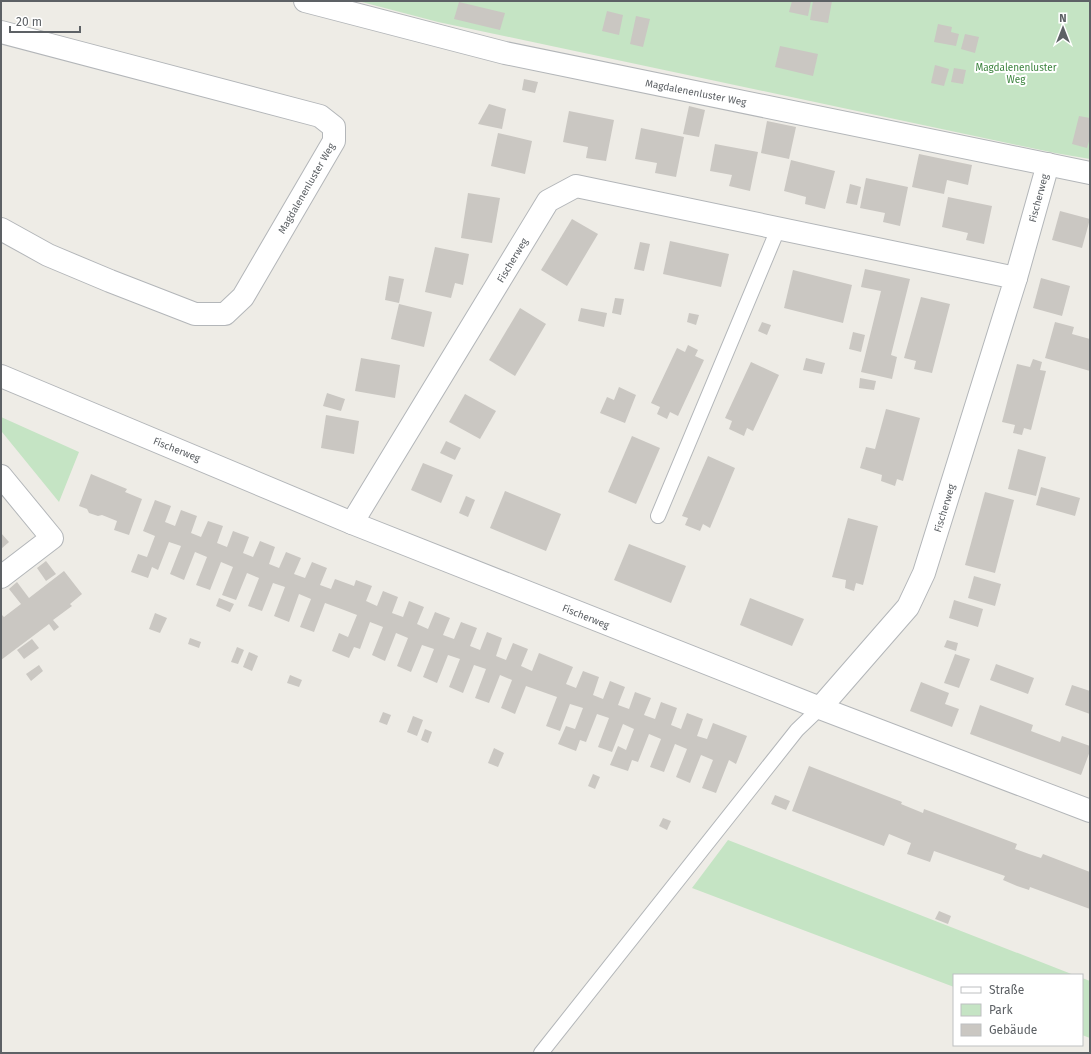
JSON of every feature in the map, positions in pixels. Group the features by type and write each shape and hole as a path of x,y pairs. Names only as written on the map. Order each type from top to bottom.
{"street":[{"name":"Magdalenenluster Weg","path":"305,1 505,53 1090,173"},
{"name":"Magdalenenluster Weg","path":"1,32 320,116 334,127 334,141 243,297 225,314 195,314 48,255 1,229"},
{"name":"Fischerweg","path":"820,708 908,607 924,573 1016,278 1048,164"},
{"name":"Fischerweg","path":"352,523 548,201 576,186 1016,278"},
{"name":"Fischerweg","path":"1,376 352,523 820,708 1090,811"},
{"path":"1,476 52,538 1,577"}],"lane":[{"path":"658,516 778,229"},
{"path":"541,1053 797,730 820,708"}],"green space":[{"name":"Magdalenenluster Weg","path":"358,1 1090,1 1090,159 1055,153 438,22"},
{"path":"1,417 79,452 59,502 2,432 1,433"},
{"path":"728,840 1071,974 953,974 953,987 692,888"},
{"path":"1083,978 1090,981 1090,1038 1083,1035"}],"building":[{"path":"792,1 811,1 808,16 789,12"},
{"path":"813,1 832,1 828,23 810,20"},
{"path":"459,2 505,13 500,30 454,19"},
{"path":"607,11 623,15 619,35 602,31"},
{"path":"636,16 650,19 643,47 630,44"},
{"path":"938,24 952,27 951,32 959,34 956,46 934,42"},
{"path":"965,34 979,37 975,53 961,49"},
{"path":"780,46 818,54 813,76 775,67"},
{"path":"935,65 949,69 944,86 931,83"},
{"path":"954,68 966,70 963,84 951,82"},
{"path":"524,79 538,82 535,93 522,90"},
{"path":"489,104 506,109 502,129 478,124"},
{"path":"689,106 705,110 699,137 683,134"},
{"path":"569,111 614,120 606,161 586,158 588,147 563,142"},
{"path":"1079,116 1090,118 1090,138 1087,148 1072,144"},
{"path":"767,121 796,127 789,159 761,153"},
{"path":"641,128 684,137 676,177 655,173 657,163 635,159"},
{"path":"498,133 532,141 525,174 491,166"},
{"path":"715,144 758,152 750,191 729,186 732,175 710,171"},
{"path":"919,154 972,165 968,185 947,180 944,194 912,187"},
{"path":"791,160 835,171 825,209 805,204 806,197 784,191"},
{"path":"866,178 908,187 900,226 883,222 885,213 860,208"},
{"path":"850,184 861,187 857,205 846,203"},
{"path":"468,193 500,198 492,243 461,238"},
{"path":"948,197 992,206 984,244 966,240 968,233 942,227"},
{"path":"1060,211 1090,219 1082,248 1052,240"},
{"path":"572,219 598,234 567,286 541,270"},
{"path":"670,241 729,254 721,287 663,274"},
{"path":"640,242 650,244 644,271 634,269"},
{"path":"435,247 469,254 463,285 455,283 451,298 425,292"},
{"path":"865,269 910,279 891,355 897,357 892,379 861,372 881,291 861,287"},
{"path":"793,270 852,285 843,323 784,308"},
{"path":"389,276 404,279 399,303 385,300"},
{"path":"1041,278 1070,286 1062,316 1033,308"},
{"path":"921,297 950,304 932,373 914,369 916,361 904,358"},
{"path":"615,298 624,299 621,315 612,313"},
{"path":"399,304 432,312 424,347 391,339"},
{"path":"520,308 546,324 515,376 489,360"},
{"path":"581,308 607,313 604,327 578,321"},
{"path":"689,313 699,315 696,325 687,322"},
{"path":"762,322 771,325 767,335 758,331"},
{"path":"1055,322 1074,327 1072,334 1090,339 1090,371 1045,358"},
{"path":"853,332 865,335 861,352 849,349"},
{"path":"688,345 698,350 695,356 704,360 678,416 670,412 667,419 657,414 660,407 651,403 677,348 685,352"},
{"path":"361,358 400,365 395,398 355,391"},
{"path":"806,358 825,363 822,374 803,370"},
{"path":"1033,359 1042,362 1040,370 1046,371 1031,430 1024,428 1022,435 1013,433 1015,425 1002,422 1017,364 1030,367"},
{"path":"751,362 779,375 753,431 747,428 744,436 729,429 732,421 725,418"},
{"path":"860,378 876,381 874,390 859,388"},
{"path":"619,387 636,395 625,423 600,413 607,397 614,400"},
{"path":"327,393 345,399 341,411 323,406"},
{"path":"465,394 496,411 480,439 449,422"},
{"path":"886,409 920,418 903,481 897,479 895,486 881,481 882,475 860,468 866,447 875,449"},
{"path":"326,415 359,421 354,454 321,448"},
{"path":"632,436 660,448 636,504 608,492"},
{"path":"446,441 461,448 455,460 440,453"},
{"path":"1018,449 1046,457 1036,496 1008,489"},
{"path":"708,456 735,468 710,528 703,524 700,531 685,525 688,518 682,516"},
{"path":"423,463 453,475 441,503 411,490"},
{"path":"91,474 127,489 125,492 142,499 129,535 114,530 117,521 102,515 98,516 89,513 87,509 79,506"},
{"path":"1041,487 1080,498 1075,516 1036,505"},
{"path":"505,491 561,514 546,551 490,528"},
{"path":"985,492 1014,500 995,573 965,565"},
{"path":"466,496 475,500 468,517 459,513"},
{"path":"155,500 171,506 165,522 175,526 181,510 197,516 191,533 201,537 208,521 223,526 217,543 227,547 233,531 249,537 243,553 253,557 260,541 275,547 269,564 279,568 286,552 301,558 294,574 305,578 312,562 327,568 320,585 331,589 335,579 354,586 356,580 372,586 366,601 377,606 383,591 398,597 392,613 403,617 409,601 424,607 417,624 428,629 435,612 450,618 443,635 454,639 461,622 477,628 470,646 480,650 487,632 502,638 496,656 506,660 513,643 528,649 521,666 532,671 539,653 573,667 566,684 576,688 583,671 599,677 593,695 603,699 610,681 625,687 618,705 629,709 635,692 651,698 644,715 655,719 661,702 677,708 671,725 681,729 687,713 703,719 697,736 707,739 713,723 747,736 736,764 729,760 716,793 702,788 713,760 701,755 690,783 676,777 687,749 675,744 664,772 650,767 661,739 649,734 638,762 632,760 628,771 610,765 618,746 626,750 634,729 623,724 612,752 598,747 609,718 597,714 586,742 580,740 576,751 558,744 566,726 575,729 583,708 570,704 560,731 546,726 557,697 526,686 515,714 501,708 512,680 500,675 489,703 475,698 486,669 474,665 463,693 449,687 460,659 448,655 437,683 423,677 434,649 422,645 411,672 397,666 408,638 396,633 385,661 372,655 383,627 370,622 360,649 354,647 349,658 332,651 339,633 348,637 357,615 325,603 314,632 300,627 311,599 299,594 289,622 274,616 285,587 273,583 262,611 248,606 259,578 247,573 236,600 222,595 233,567 221,562 210,590 196,585 207,557 195,552 184,580 170,574 181,546 169,542 158,570 152,567 148,578 131,572 138,554 147,557 155,536 143,531"},
{"path":"848,518 878,526 863,585 856,583 854,591 845,588 846,580 832,577"},
{"path":"1,533 9,542 1,549"},
{"path":"629,544 686,566 671,603 614,580"},
{"path":"46,561 56,574 46,581 37,568"},
{"path":"64,571 82,594 70,604 72,606 53,620 59,627 54,631 49,624 1,660 1,614 4,617 21,604 9,589 17,582 29,598"},
{"path":"974,576 1001,584 995,606 968,598"},
{"path":"219,598 234,604 230,612 216,606"},
{"path":"750,598 804,619 792,646 740,625"},
{"path":"954,600 983,609 978,627 949,618"},
{"path":"155,613 167,618 160,633 149,629"},
{"path":"190,638 201,642 199,648 188,644"},
{"path":"32,639 39,648 24,659 17,650"},
{"path":"947,640 958,643 956,651 944,647"},
{"path":"237,647 244,650 238,664 231,662"},
{"path":"249,652 258,656 252,671 243,667"},
{"path":"955,654 970,659 959,688 944,683"},
{"path":"996,664 1034,678 1028,694 990,680"},
{"path":"39,665 43,671 31,681 26,674"},
{"path":"290,675 302,680 299,687 287,683"},
{"path":"921,682 949,693 945,704 959,709 952,727 910,711"},
{"path":"1072,685 1090,691 1090,714 1065,705"},
{"path":"980,705 1033,725 1031,731 1060,742 1062,736 1090,746 1090,751 1081,775 970,734"},
{"path":"383,712 391,715 387,725 379,722"},
{"path":"413,716 423,720 417,736 407,732"},
{"path":"425,729 432,732 428,743 421,740"},
{"path":"494,748 504,753 498,767 488,763"},
{"path":"809,766 902,802 901,804 923,813 924,809 1017,844 1015,849 1041,858 1043,854 1090,872 1090,909 1030,887 1029,890 1017,886 1003,880 1005,876 934,851 930,862 907,854 911,843 889,834 884,846 792,811"},
{"path":"593,774 600,777 595,789 588,786"},
{"path":"775,795 790,801 786,810 771,804"},
{"path":"663,818 671,821 667,830 659,826"},
{"path":"939,911 951,916 948,924 935,919"}]}
